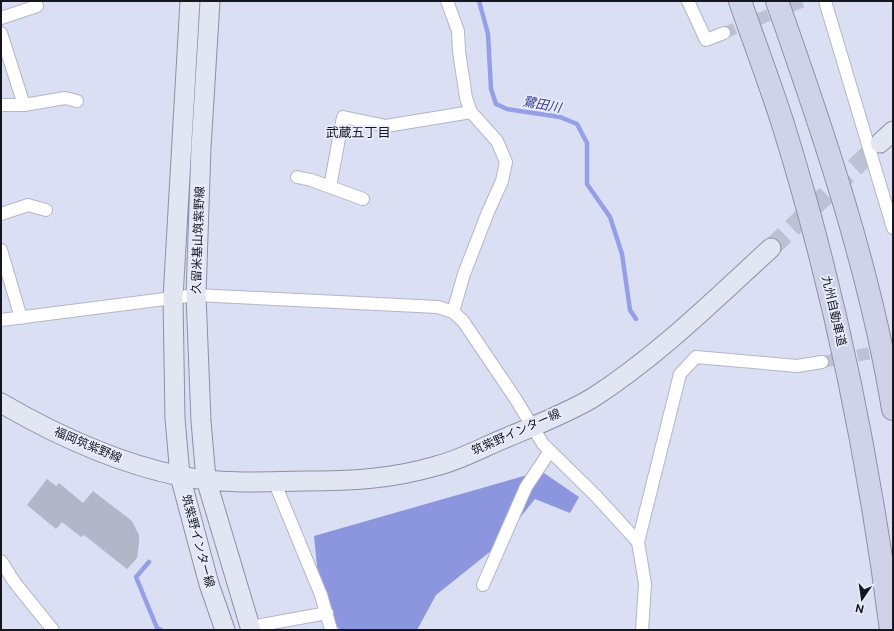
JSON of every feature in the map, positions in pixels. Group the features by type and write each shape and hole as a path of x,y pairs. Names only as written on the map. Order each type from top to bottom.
{"highway":[{"name":"九州自動車道","path":"740,1 782,120 814,230 836,316 879,539 891,630"},
{"path":"777,1 815,109 849,219 871,307 893,409"}],"main road":[{"name":"久留米基山筑紫野線","path":"180,476 175,418 173,298 190,1"},
{"name":"久留米基山筑紫野線","path":"206,479 201,421 196,295 201,148 210,1"},
{"name":"筑紫野インター線","path":"225,630 209,584 180,476 206,479 274,482 352,481 396,476 439,466 532,426 592,398 660,349 772,248"},
{"name":"福岡筑紫野線","path":"2,409 71,440 132,463 180,476"},
{"name":"筑紫野インター線","path":"206,479 250,629"}],"street":[{"path":"447,1 458,32 459,51 465,90 471,112 497,141 506,162 502,181 488,212 464,274 453,312"},
{"path":"688,1 706,40 724,33"},
{"path":"825,1 893,228"},
{"path":"1,18 37,6"},
{"path":"1,33 24,105"},
{"path":"1,105 24,105 65,98 77,101"},
{"path":"330,187 343,117 386,126 471,112"},
{"path":"297,177 363,199"},
{"path":"1,214 28,205 46,210"},
{"path":"1,250 21,318"},
{"path":"1,320 196,295 438,306 453,312 463,321 543,444 596,496 638,542"},
{"path":"642,630 645,584 638,542 680,374 696,356 797,366 822,362"},
{"path":"483,585 526,487 550,451"},
{"path":"274,482 321,595 331,630"},
{"path":"1,561 15,584 53,630"},
{"path":"250,629 327,613"}],"shaded area":[{"path":"541,471 579,497 570,513 535,499 496,547 436,595 417,630 340,630 321,607 314,536"}],"building":[{"path":"47,479 56,486 59,483 83,503 93,491 132,521 139,535 139,543 137,558 127,569 84,535 81,537 62,522 56,529 27,505"}],"waterway":[{"name":"鷺田川","path":"479,1 488,34 491,89 496,104 507,109 560,117 577,124 587,143 587,184 610,217 622,254 630,310 636,319"},
{"name":"鷺田川","path":"149,562 136,577 157,628 161,630"}],"tunnel":[{"path":"724,33 804,1"},
{"path":"771,248 880,143"},
{"path":"822,362 893,349"}],"district":[{"name":"武蔵五丁目","path":"358,132"}]}
